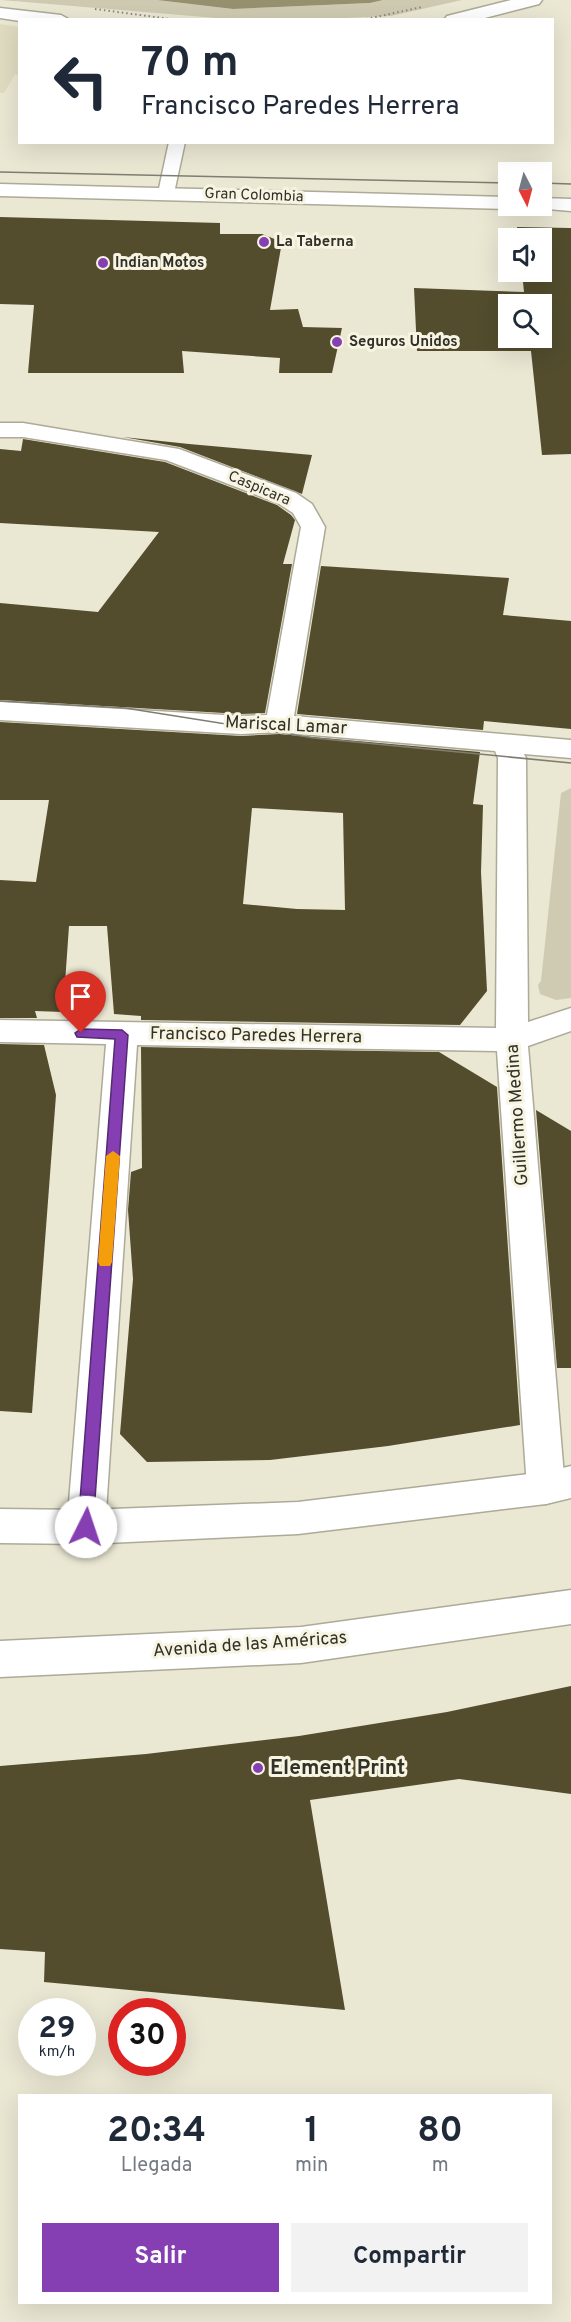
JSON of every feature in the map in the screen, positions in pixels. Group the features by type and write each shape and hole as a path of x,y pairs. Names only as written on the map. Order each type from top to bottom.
{"street":[{"path":"461,18 533,0"},
{"path":"0,13 44,18"},
{"name":"Gran Colombia","path":"0,190 498,203"},
{"path":"552,204 571,205"},
{"name":"Caspicara","path":"0,430 23,430 171,454 287,498 303,509 313,527 279,723"},
{"name":"Mariscal Lamar","path":"0,711 241,725 279,723 571,749"},
{"name":"Guillermo Medina","path":"505,743 512,758 512,1040 558,1485"},
{"path":"512,1040 571,1019"},
{"name":"Francisco Paredes Herrera","path":"0,1031 122,1035 512,1040"},
{"path":"86,1527 122,1035"},
{"path":"0,1526 86,1527 298,1518 558,1485"},
{"name":"Avenida de las Américas","path":"0,1659 301,1645 571,1607"}],"lane":[{"path":"166,193 177,144"}],"path":[{"path":"371,18 424,6"},
{"path":"88,7 164,18"}],"shaded area":[{"path":"1,0 157,0 233,9 370,3 383,0 462,0 391,16 216,18"},
{"path":"157,0 383,0 370,3 233,9"},
{"path":"0,24 18,27 18,75 15,74 4,93 0,93"},
{"path":"571,788 571,998 556,1000 540,994 538,985 541,981 561,793"}],"building":[{"path":"0,217 220,223 220,234 262,234 282,242 270,310 298,309 303,327 342,328 332,373 279,373 280,358 182,351 184,373 28,373 34,305 0,304"},
{"path":"517,227 571,228 571,454 542,455 531,351 417,351 414,288 524,292 523,282 552,282 552,228"},
{"path":"123,437 312,455 302,494 180,447"},
{"path":"23,439 165,462 277,505 291,515 295,520 283,564 292,564 265,713 241,714 0,700 0,603 98,612 159,532 0,523 0,449 21,451"},
{"path":"321,566 509,578 503,615 571,621 571,729 484,721 483,730 297,714"},
{"path":"0,722 241,736 279,734 480,752 473,804 483,805 481,872 487,991 460,1025 141,1020 141,1016 114,1014 107,926 69,926 63,1012 35,1011 37,1018 0,1018 0,880 36,882 49,800 0,800","holes":["252,808 343,813 345,910 297,909 243,904"]},
{"path":"0,1044 44,1045 56,1095 32,1413 0,1411"},
{"path":"141,1047 439,1052 497,1087 520,1425 388,1446 270,1460 147,1462 120,1434 133,1279 128,1210 131,1172 142,1168"},
{"path":"536,1110 571,1131 571,1368 557,1368"},
{"path":"571,1686 571,1794 459,1779 310,1800 345,2010 44,1982 45,1952 0,1949 0,1766 146,1754 299,1736 447,1712"}],"tram line":[{"path":"0,172 498,183"},
{"path":"552,183 571,184"},
{"path":"0,701 125,708 314,738 571,763"}],"slow traffic":[{"path":"105,1262 113,1156"}],"place":[{"name":"La Taberna","path":"264,242"},
{"name":"Indian Motos","path":"103,263"},
{"name":"Seguros Unidos","path":"337,342"},
{"name":"Element Print","path":"258,1768"}],"route":[{"path":"81,1033 122,1035 86,1527"}]}
